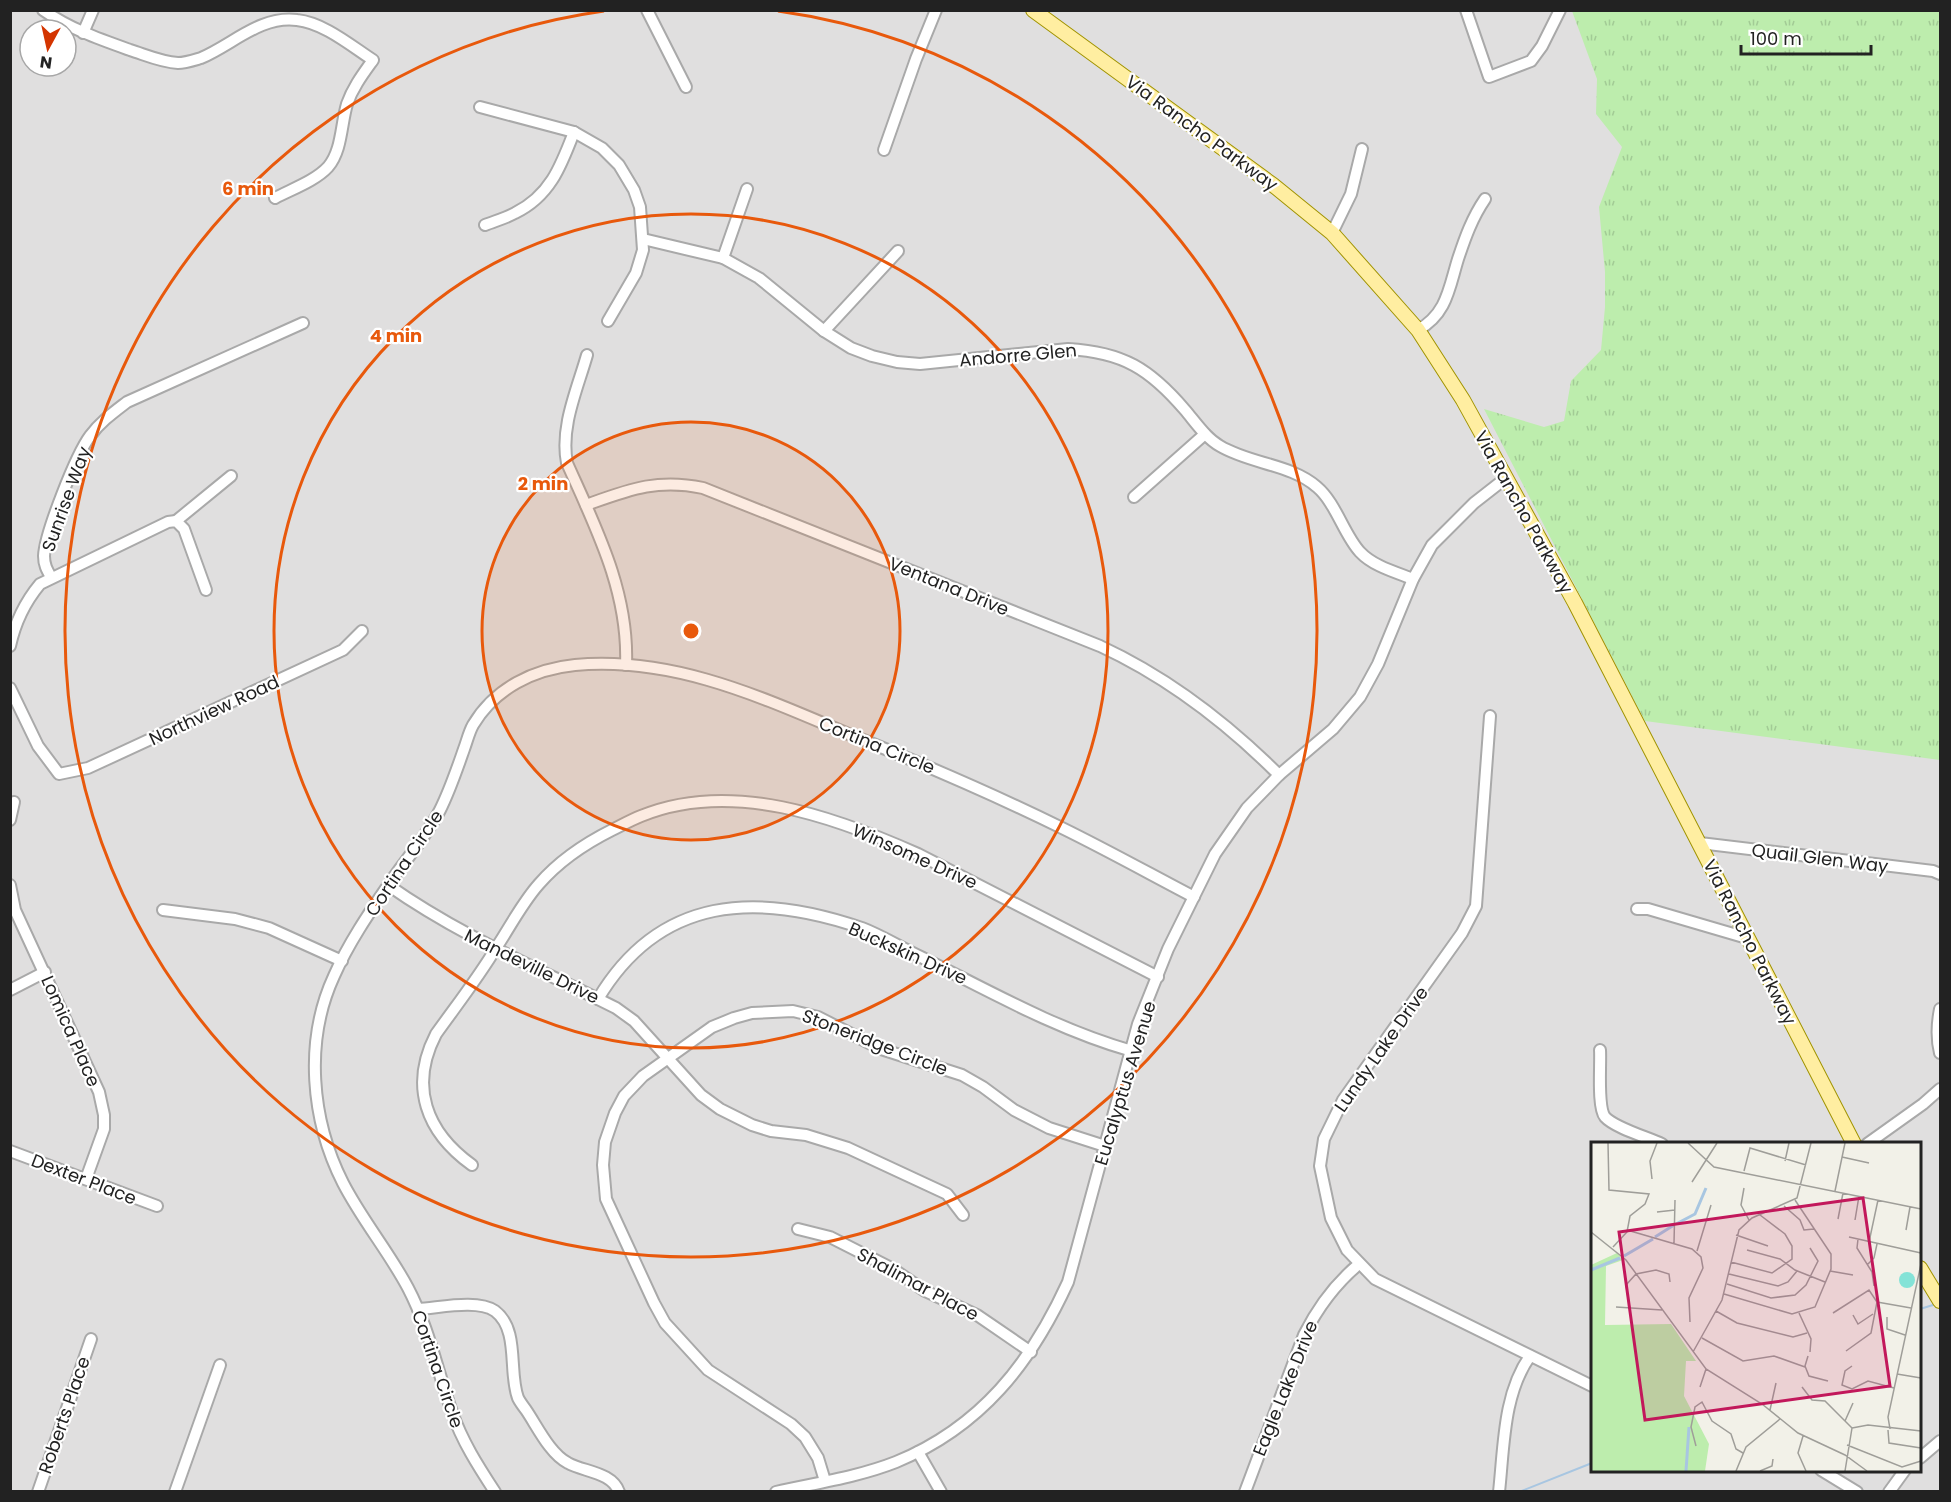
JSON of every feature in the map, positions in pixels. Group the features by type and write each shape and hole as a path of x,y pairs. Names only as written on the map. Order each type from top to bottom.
{"main road":[{"name":"Via Rancho Parkway","path":"1033,10 1273,184 1332,233 1418,330 1463,400 1575,603 1853,1142"},
{"path":"1921,1270 1941,1301"}],"street":[{"path":"43,10 63,24 83,33 160,60 181,63 201,58 264,24 296,19 315,24 373,60 357,81 348,102 338,147 329,166 316,177 275,198"},
{"path":"83,33 93,10"},
{"path":"647,10 686,87"},
{"path":"884,150 936,10"},
{"path":"1466,10 1489,77 1531,61 1542,46 1560,10"},
{"path":"480,107 574,132 602,148 620,165 634,190 640,207 643,250 636,273 608,321"},
{"path":"484,225 516,213 542,194 560,170 574,132"},
{"path":"1332,233 1351,194 1362,149"},
{"path":"723,258 747,189"},
{"path":"1418,330 1430,324 1439,313 1451,288 1457,262 1473,217 1485,199"},
{"name":"Andorre Glen","path":"643,239 723,258 759,278 824,331 851,348 872,356 897,362 920,364 1068,349 1088,350 1119,358 1148,372 1170,392 1205,434 1219,445 1240,456 1296,474 1312,482 1321,490 1360,552 1386,569 1413,579"},
{"path":"824,331 898,251"},
{"name":"Sunrise Way","path":"10,646 20,616 31,595 40,584 51,578 45,568 44,555 49,535 78,454 90,434 127,402 303,323"},
{"path":"587,355 567,422 564,450 567,463 610,561 622,602 627,645 626,665"},
{"path":"1134,497 1205,434"},
{"path":"51,578 168,522 176,521 231,476"},
{"name":"Eucalyptus Avenue","path":"776,1491 856,1475 918,1452 980,1410 1007,1383 1031,1352 1052,1318 1068,1282 1138,1024 1168,950 1215,854 1241,818 1279,775 1334,729 1360,697 1378,664 1413,579 1432,545 1474,503 1506,478"},
{"name":"Ventana Drive","path":"586,505 633,488 655,484 687,484 703,488 1128,659 1161,678 1204,708 1243,739 1279,775"},
{"path":"176,521 184,529 206,590"},
{"name":"Northview Road","path":"10,688 38,746 59,774 88,768 343,650 362,632"},
{"name":"Cortina Circle","path":"495,1491 466,1446 452,1414 425,1323 407,1285 343,1184 326,1142 316,1093 316,1046 319,1022 333,978 356,935 388,885 432,825 449,793 472,726 496,697 522,679 549,669 578,665 626,665 687,673 748,692 958,779 1064,829 1194,897"},
{"name":"Lundy Lake Drive","path":"1490,716 1476,906 1462,933 1343,1100 1324,1139 1320,1166 1331,1218 1347,1250 1375,1279 1591,1385"},
{"name":"Winsome Drive","path":"472,1165 441,1137 433,1124 422,1083 426,1052 435,1034 539,884 564,861 594,839 642,815 710,801 747,802 827,818 885,839 918,854 1158,977"},
{"path":"10,820 14,802"},
{"name":"Quail Glen Way","path":"1700,843 1941,874"},
{"name":"Lomica Place","path":"10,885 15,910 99,1092 104,1115 104,1129 86,1179"},
{"name":"Mandeville Drive","path":"388,885 414,904 496,949 616,1008 634,1021 701,1095 720,1109 752,1125 771,1131 806,1135 848,1148 947,1194 963,1215"},
{"name":"Buckskin Drive","path":"598,999 610,978 629,955 651,937 680,920 719,909 761,907 801,912 863,929 1062,1026 1104,1043 1132,1051"},
{"path":"1637,909 1648,909 1748,938"},
{"path":"163,910 235,919 269,928 342,961"},
{"path":"10,990 45,972"},
{"path":"1941,1009 1937,1025 1937,1042 1941,1053"},
{"name":"Stoneridge Circle","path":"825,1481 819,1458 805,1437 791,1424 708,1370 665,1323 654,1303 606,1198 603,1165 607,1132 624,1096 643,1076 712,1027 752,1013 793,1011 818,1017 881,1049 962,1075 983,1086 1014,1110 1050,1128 1105,1146"},
{"path":"1600,1050 1601,1107 1605,1116 1617,1125 1660,1142"},
{"path":"1868,1142 1941,1089"},
{"name":"Dexter Place","path":"10,1151 157,1206"},
{"name":"Shalimar Place","path":"798,1229 830,1237 893,1269 925,1291 977,1315 1031,1352"},
{"name":"Eagle Lake Drive","path":"1245,1491 1307,1327 1315,1312 1342,1278 1359,1264"},
{"path":"418,1309 480,1305 495,1312 505,1322 510,1336 518,1399 554,1450 567,1463 607,1478 619,1491"},
{"name":"Roberts Place","path":"38,1491 91,1339"},
{"path":"1499,1491 1509,1405 1524,1364 1530,1356"},
{"path":"175,1491 220,1365"},
{"path":"1921,1457 1941,1441"},
{"path":"918,1452 941,1491"},
{"path":"1824,1472 1857,1491"},
{"path":"1889,1491 1903,1472"}],"shaded area":[{"path":"10,11 1940,11 1940,1491 11,1491"}],"green space":[{"path":"1572,11 1940,11 1940,760 1645,721 1484,409 1544,427 1564,421 1571,381 1601,350 1605,272 1599,207 1622,147 1596,114 1597,79"}],"waterway":[{"path":"1921,1309 1933,1305"},
{"path":"1519,1492 1591,1463"}]}
